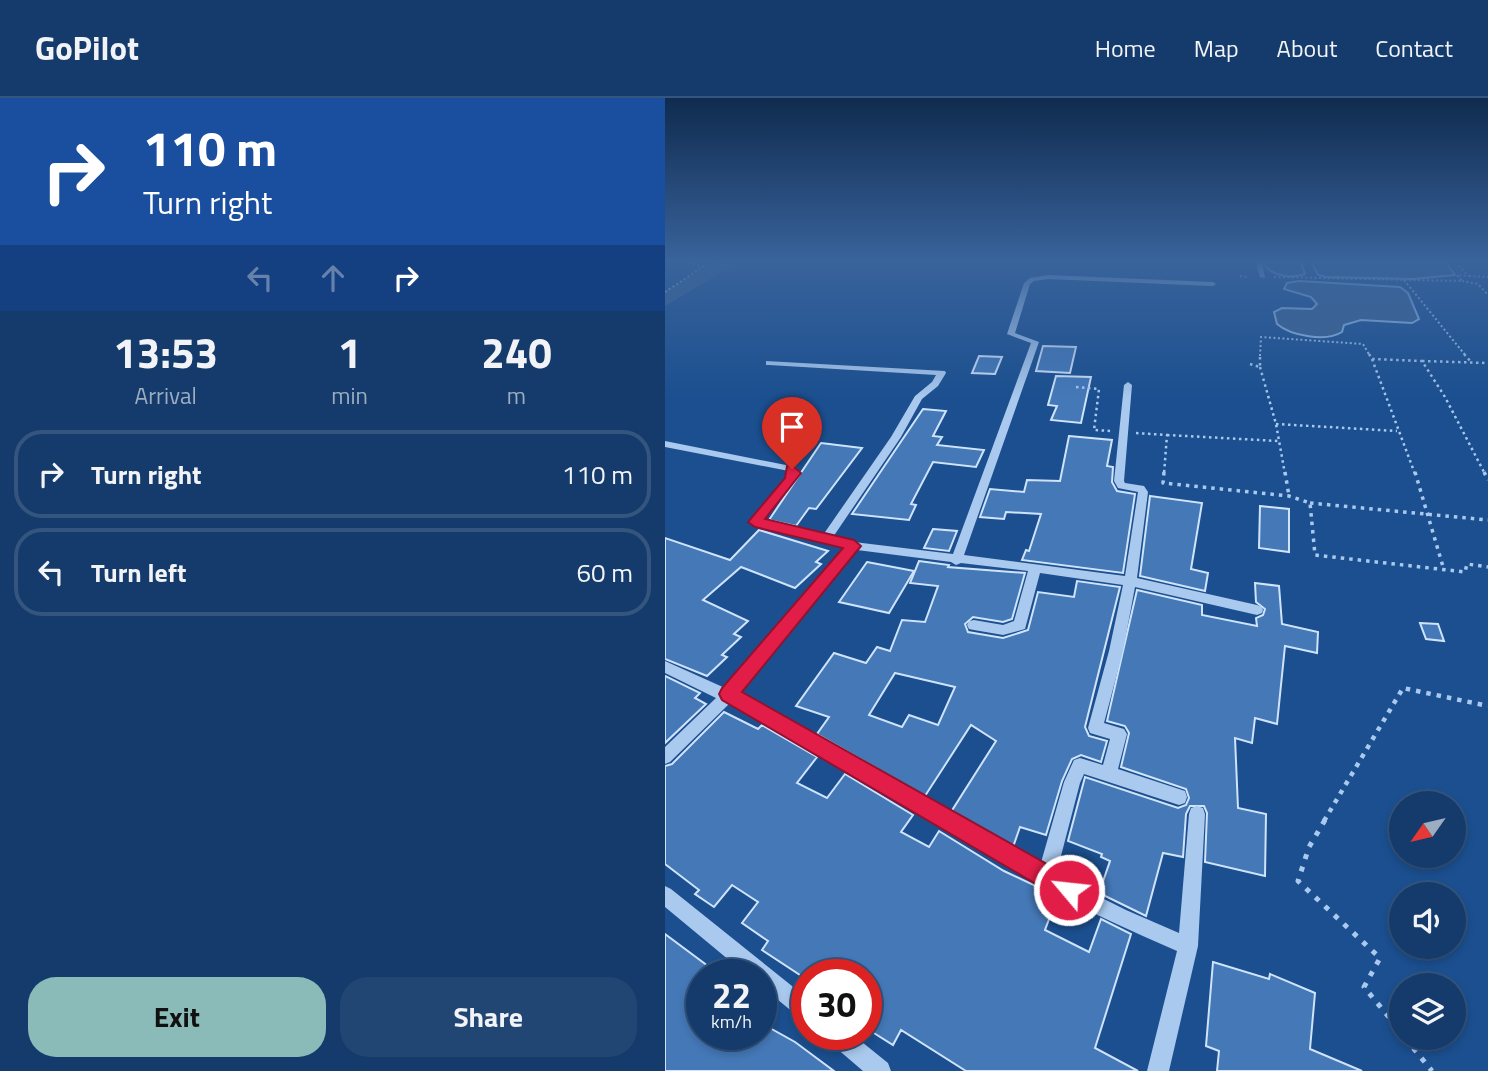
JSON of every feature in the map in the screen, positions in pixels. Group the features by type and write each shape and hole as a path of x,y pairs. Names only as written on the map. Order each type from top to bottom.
{"street":[{"path":"956,561 1035,342 1011,334 1020,307"},
{"path":"769,363 942,373 935,384 918,398 896,438 826,539"},
{"path":"1109,772 1119,734 1095,728 1116,651 1130,581 1143,490 1120,484 1128,385"},
{"path":"665,444 789,467 795,473 755,522 854,546 1130,581 1257,610"},
{"path":"665,757 729,694 854,546"},
{"path":"974,625 1003,630 1020,625 1035,569"},
{"path":"665,667 729,694 1046,878 1160,935 1188,946"},
{"path":"1046,878 1072,782 1080,765 1109,772 1179,797"},
{"path":"1158,1071 1188,946 1197,814"},
{"path":"665,895 791,998"},
{"path":"854,1050 880,1071"}],"path":[{"path":"1426,307 1472,363"},
{"path":"1289,496 1276,424 1259,367 1261,337 1363,344 1372,359 1430,516 1444,570"},
{"path":"1372,359 1488,363"},
{"path":"1422,361 1488,480"},
{"path":"1250,365 1259,367"},
{"path":"1076,387 1099,388 1094,430 1278,441"},
{"path":"1276,424 1397,430"},
{"path":"1167,435 1163,483 1289,496 1310,503 1488,520"},
{"path":"1310,503 1315,555 1465,572 1467,564 1488,567"},
{"path":"1389,1017 1364,987 1380,958 1298,881 1309,846 1403,688 1488,706"},
{"path":"1415,1050 1432,1071"}],"water":[{"path":"1414,307 1419,319 1412,323 1361,320 1344,325 1342,332 1335,335 1318,337 1283,328 1277,324 1274,312 1282,308"}],"building":[{"path":"1043,346 1076,347 1070,373 1036,371"},
{"path":"979,356 1002,357 995,374 972,373"},
{"path":"1056,376 1091,377 1081,423 1051,420 1057,406 1048,405"},
{"path":"923,409 946,411 933,436 942,437 937,445 984,450 976,467 933,462 911,504 916,505 909,520 852,514"},
{"path":"1069,436 1112,440 1107,466 1113,467 1112,482 1117,491 1135,494 1123,573 1022,560 1026,550 1029,551 1041,514 1006,512 1004,519 980,517 990,489 1024,492 1027,480 1060,481"},
{"path":"821,443 862,448 816,509 809,508 796,526 769,520"},
{"path":"1150,496 1202,503 1191,569 1208,573 1205,591 1140,576"},
{"path":"1260,506 1289,509 1289,552 1259,548"},
{"path":"933,529 957,531 949,551 924,548"},
{"path":"759,530 828,551 816,562 821,564 795,588 741,567 703,600 748,621 734,634 741,637 722,655 727,657 707,676 665,659 665,538 730,560"},
{"path":"919,561 949,565 948,567 1025,573 1012,619 1003,622 973,617 965,624 968,632 1003,638 1028,630 1038,592 1074,597 1077,581 1120,587 1085,727 1089,736 1107,741 1101,762 1081,755 1072,759 1062,781 1046,835 1020,827 1013,847 951,812 996,741 971,725 925,796 817,734 829,717 796,706 834,653 866,663 877,647 890,651 902,620 925,622 938,586 910,583","holes":["895,673 955,687 938,725 909,715 902,727 869,715"]},
{"path":"867,562 914,571 889,613 839,602"},
{"path":"1255,583 1279,586 1282,624 1318,632 1317,653 1285,646 1277,724 1255,718 1252,743 1235,738 1238,808 1266,814 1265,876 1205,862 1207,813 1204,806 1190,806 1186,814 1183,857 1163,853 1146,916 1099,893 1110,861 1101,857 1102,854 1068,841 1085,777 1178,808 1186,805 1189,798 1186,789 1121,767 1129,733 1125,726 1107,721 1137,590 1202,605 1202,615 1257,626 1256,618 1263,615 1265,609 1256,602"},
{"path":"1420,623 1438,624 1444,641 1426,639"},
{"path":"665,676 700,693 695,698 706,704 665,743"},
{"path":"724,712 758,729 762,725 817,757 797,783 827,798 845,774 913,815 901,832 929,847 939,831 1004,871 1040,888 1037,898 1054,906 1045,930 1089,952 1101,919 1131,934 1095,1048 1138,1071 966,1071 901,1030 893,1045 882,1038 882,959 791,959 791,969 762,950 768,941 742,923 758,902 732,885 714,907 695,894 699,890 665,864 665,766 672,764"},
{"path":"665,934 699,959 686,959 686,1050 777,1050 777,1032 791,1040 791,1050 806,1050 834,1071 665,1071"},
{"path":"1213,962 1269,979 1270,974 1315,993 1310,1049 1362,1071 1217,1071 1219,1051 1206,1046"}],"route":[{"path":"792,469 795,473 755,522 854,546 729,694 1069,890"}]}
